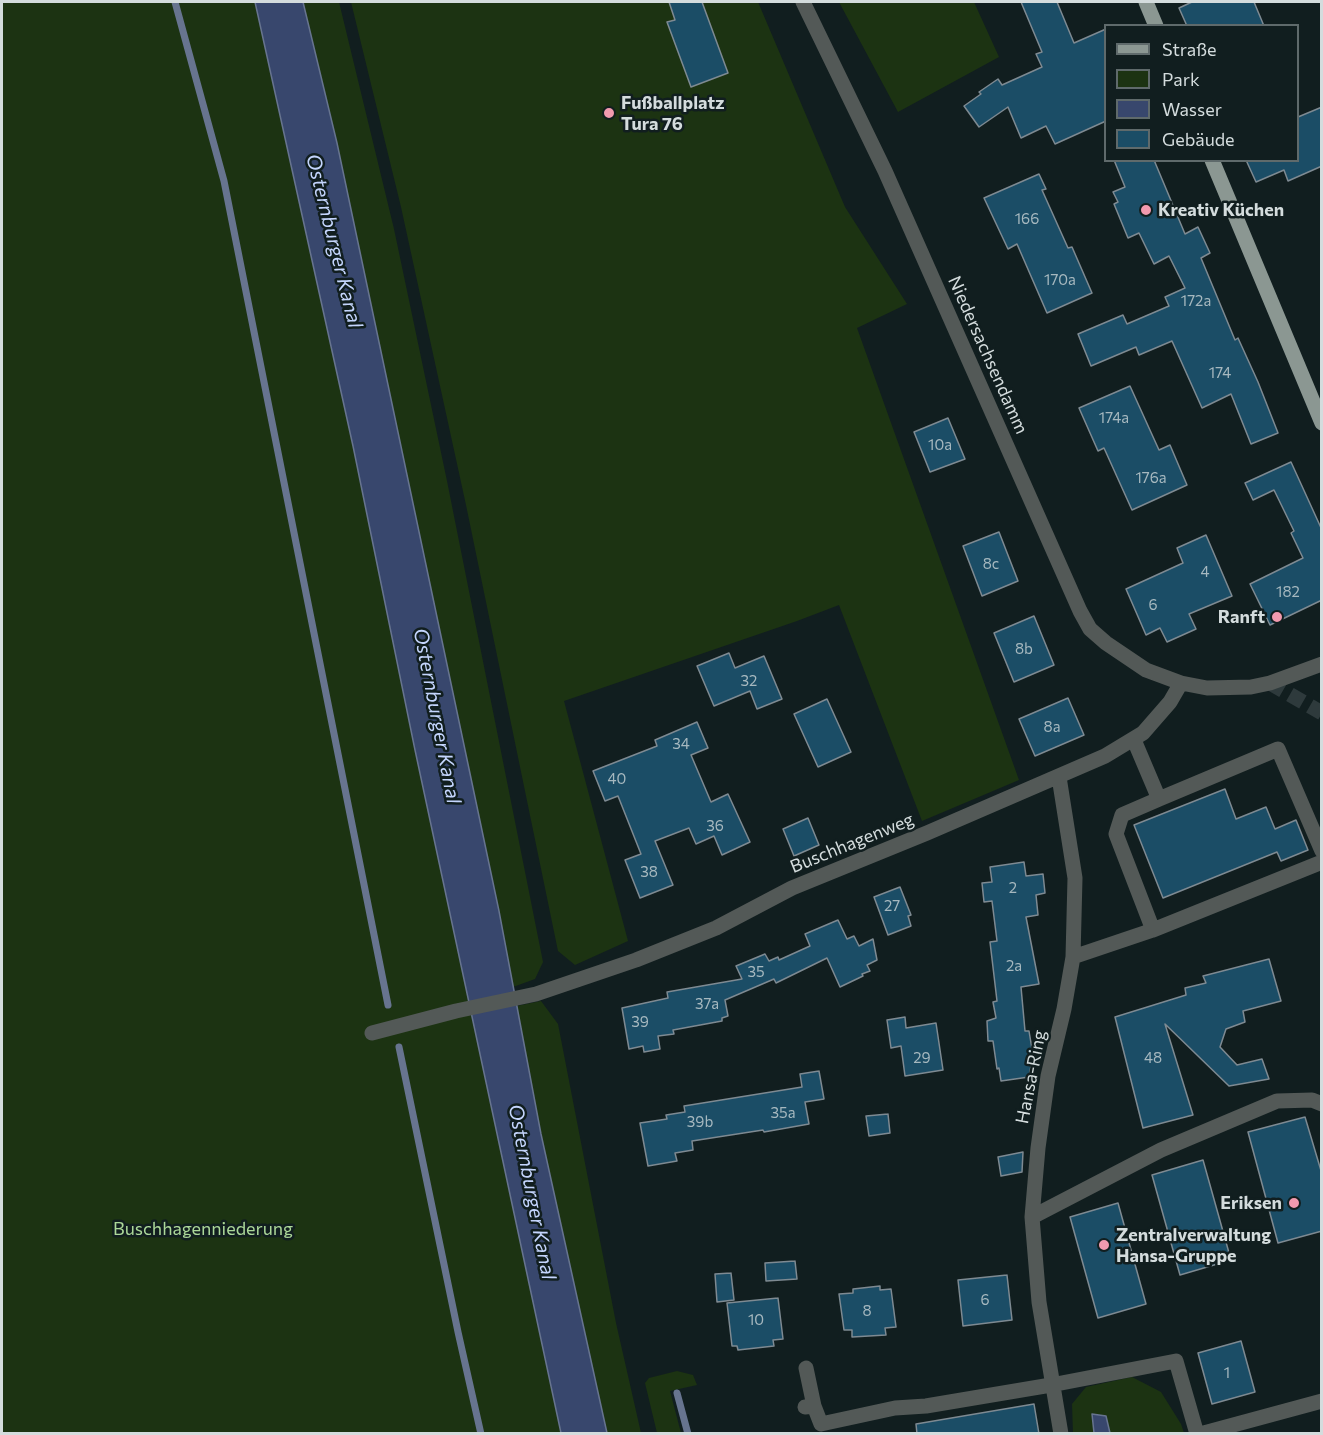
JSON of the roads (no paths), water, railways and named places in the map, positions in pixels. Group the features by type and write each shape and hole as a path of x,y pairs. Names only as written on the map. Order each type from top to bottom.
{"main road":[{"path":"1146,2 1155,24"},
{"path":"1213,162 1322,423"}],"street":[{"name":"Niedersachsendamm","path":"803,2 885,171 1080,611 1090,629 1124,656 1146,670 1181,683"},
{"path":"1181,683 1207,688 1251,687 1270,683 1322,663"},
{"name":"Buschhagenweg","path":"372,1033 456,1011 536,994 636,960 716,928 792,888 1105,756 1143,733 1170,702 1181,683"},
{"path":"1134,740 1159,799"},
{"path":"1153,930 1116,834 1122,815 1278,749 1322,851"},
{"name":"Hansa-Ring","path":"1059,777 1075,878 1073,957 1064,1009 1048,1076 1038,1148 1032,1218 1039,1302 1051,1385 1061,1434"},
{"path":"1073,957 1153,930 1322,862"},
{"path":"1032,1218 1161,1150 1277,1101 1312,1100 1322,1104"},
{"path":"806,1368 810,1407 822,1429 895,1408 926,1406 1176,1361 1199,1434 1238,1429 1322,1401"}],"water":[{"name":"Osternburger Kanal","path":"255,2 303,2 337,143 499,911 541,1134 607,1433 561,1433 415,750 353,446"},
{"path":"1092,1414 1106,1416 1110,1433 1094,1433"}],"waterway":[{"path":"175,2 224,181 388,1005"},
{"path":"399,1047 481,1434"},
{"path":"677,1393 688,1434"}],"tunnel":[{"path":"1270,683 1322,713"}],"place":[{"name":"Fußballplatz Tura 76","path":"609,113"},
{"name":"Kreativ Küchen","path":"1146,210"},
{"name":"Ranft","path":"1277,617"},
{"name":"Eriksen","path":"1294,1203"},
{"name":"Zentralverwaltung Hansa-Gruppe","path":"1104,1245"}],"park label":[{"name":"Buschhagenniederung","path":"203,1229"}]}
